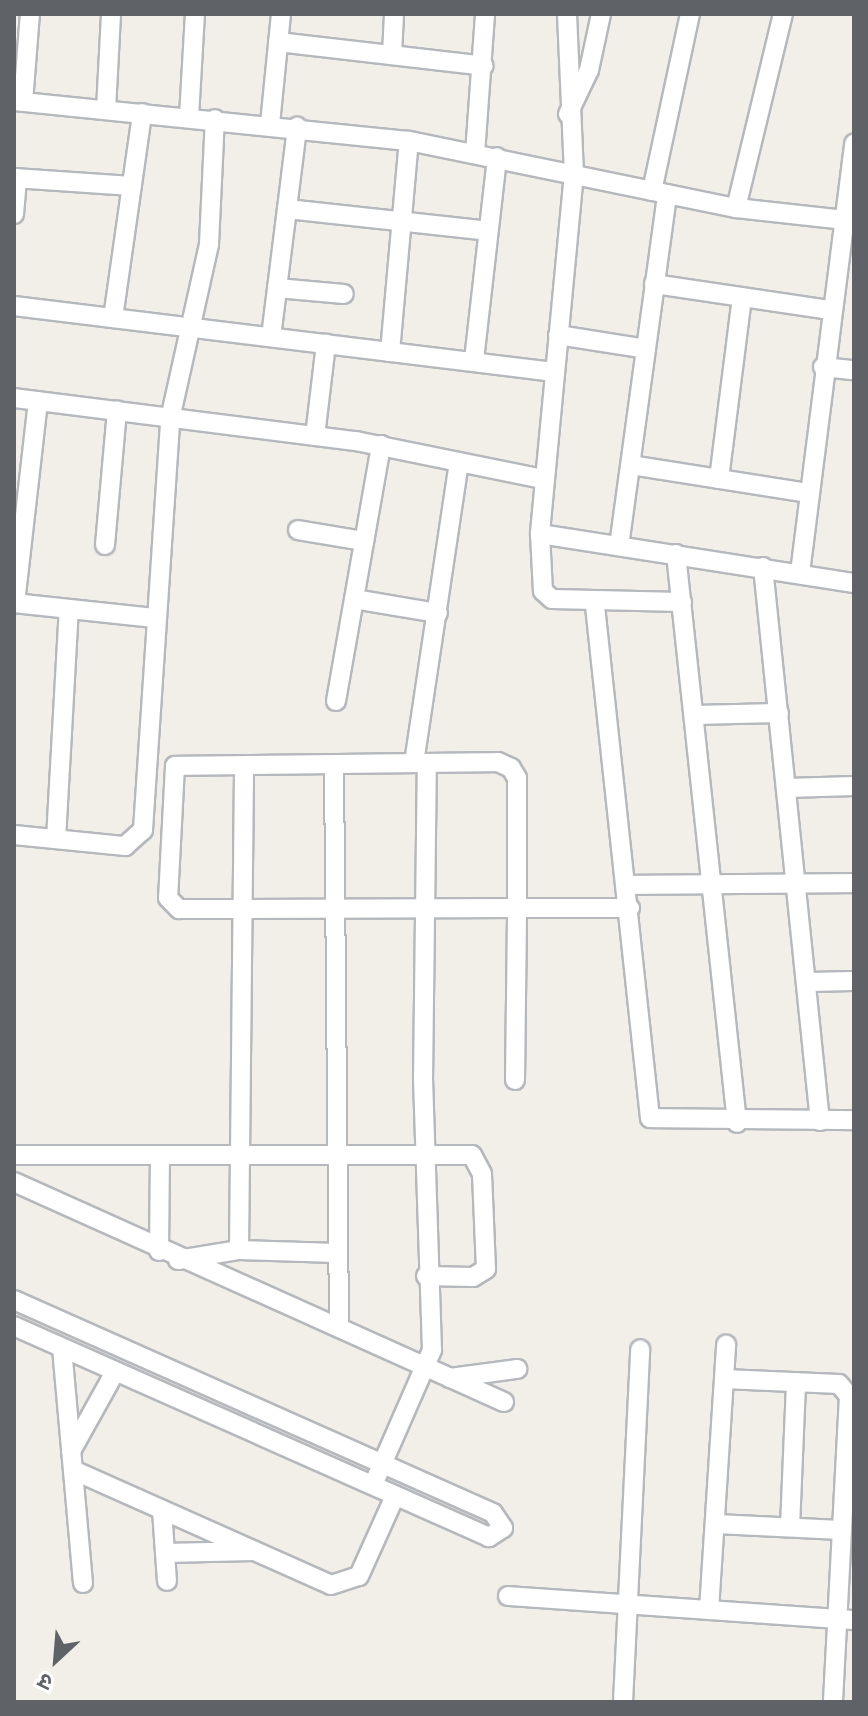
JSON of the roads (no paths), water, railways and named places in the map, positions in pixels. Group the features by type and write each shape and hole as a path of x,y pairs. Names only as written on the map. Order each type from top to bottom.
{"street":[{"path":"30,14 19,102 270,124 409,141 736,208 847,221"},
{"path":"106,110 111,14"},
{"path":"189,117 195,14"},
{"path":"270,124 281,14"},
{"path":"392,55 394,14"},
{"path":"475,154 484,66 485,14"},
{"path":"567,14 567,117 574,173 543,479 540,534 543,591 566,604 595,606 682,602"},
{"path":"567,117 589,70 601,14"},
{"path":"619,546 654,284 659,192 690,14"},
{"path":"736,208 783,14"},
{"path":"278,42 484,66"},
{"path":"113,318 142,113"},
{"path":"14,835 136,843 146,766 170,419 209,244 215,119"},
{"path":"271,337 297,127"},
{"path":"390,352 409,141"},
{"path":"800,573 830,310 847,221 854,143"},
{"path":"474,360 497,157"},
{"path":"14,214 16,178 132,186"},
{"path":"287,209 488,231"},
{"path":"654,284 830,310"},
{"path":"277,288 344,294"},
{"path":"719,479 742,297"},
{"path":"14,306 554,372"},
{"path":"558,335 646,349"},
{"path":"315,436 326,344"},
{"path":"823,367 854,370"},
{"path":"14,398 381,445 543,479"},
{"path":"38,401 14,603 154,618"},
{"path":"105,545 117,411"},
{"path":"336,701 381,445"},
{"path":"372,1486 428,1368 424,1154 425,909 420,763 459,463"},
{"path":"631,465 808,493"},
{"path":"298,530 364,541"},
{"path":"540,534 854,583"},
{"path":"676,554 717,884 737,1123"},
{"path":"763,567 800,883 820,1121"},
{"path":"354,599 438,613"},
{"path":"595,606 628,885 650,1118 737,1123 854,1120"},
{"path":"56,839 69,609"},
{"path":"694,715 779,713"},
{"path":"146,766 498,762 511,768 517,908 515,1080"},
{"path":"334,765 334,1155 339,1328"},
{"path":"175,766 171,905 243,909 630,908"},
{"path":"239,1250 244,1156 244,767"},
{"path":"787,788 854,786"},
{"path":"628,885 854,883"},
{"path":"808,982 854,981"},
{"path":"14,1155 424,1154 478,1160 487,1263 473,1277 426,1276"},
{"path":"159,1251 160,1156"},
{"path":"14,1182 178,1260 504,1402"},
{"path":"178,1260 239,1250 337,1253"},
{"path":"14,1300 493,1513 503,1528 489,1537 14,1326"},
{"path":"709,1610 726,1345"},
{"path":"62,1348 83,1583"},
{"path":"623,1702 640,1349"},
{"path":"450,1378 517,1369"},
{"path":"71,1451 115,1372"},
{"path":"724,1379 846,1388 849,1490 842,1530 846,1619 833,1702"},
{"path":"790,1527 796,1382"},
{"path":"73,1470 331,1585 352,1583 395,1496"},
{"path":"162,1510 167,1581"},
{"path":"715,1524 842,1530"},
{"path":"165,1553 255,1551"},
{"path":"508,1596 846,1619"}]}
